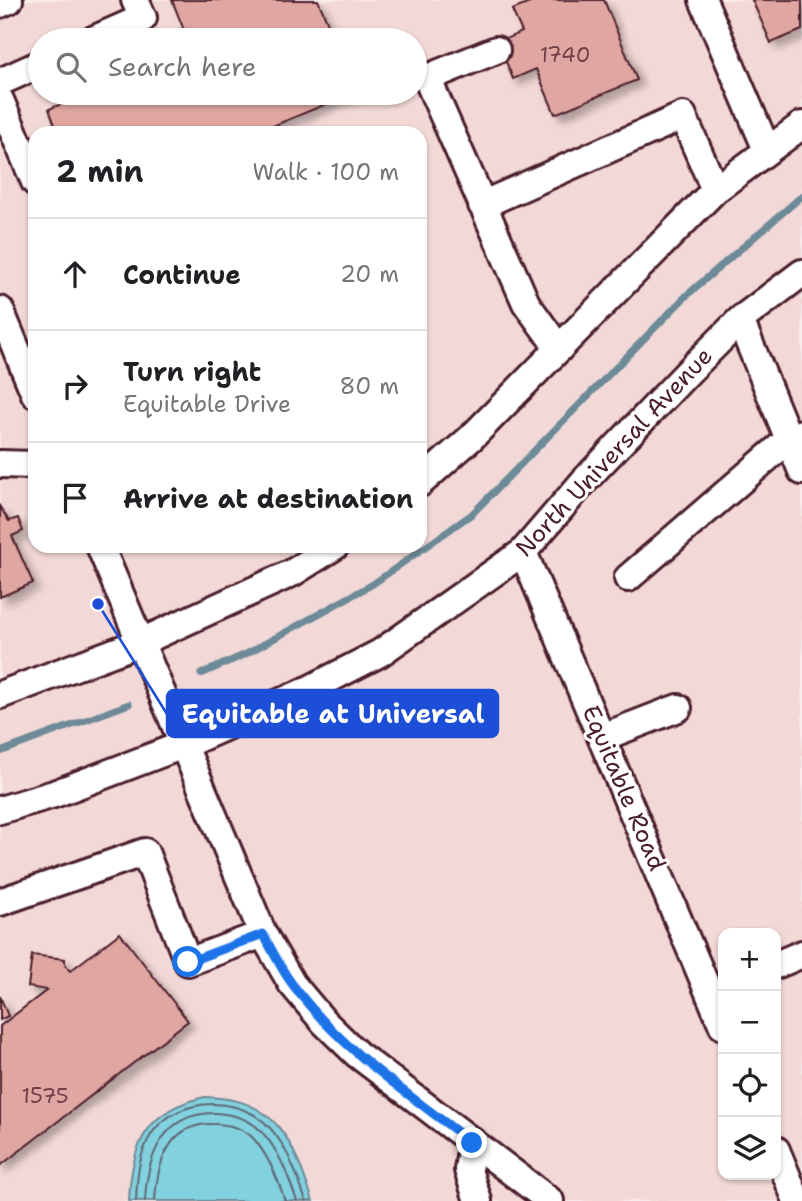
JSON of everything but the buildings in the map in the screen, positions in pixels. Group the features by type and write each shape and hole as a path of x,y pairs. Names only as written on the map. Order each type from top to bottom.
{"street":[{"path":"0,4 9,0"},
{"path":"120,28 143,18 135,0"},
{"path":"703,0 767,150"},
{"path":"496,50 427,78 526,303 559,349"},
{"path":"0,82 28,69"},
{"path":"0,100 28,166"},
{"path":"482,205 682,116 715,190"},
{"path":"427,477 472,437 715,190 802,125"},
{"name":"North Universal Avenue","path":"0,810 54,794 183,745 304,692 380,653 523,552 585,480 740,320 802,273"},
{"path":"2,318 28,377"},
{"path":"740,320 795,436 802,471"},
{"path":"628,578 795,436"},
{"path":"0,464 12,467 28,466"},
{"name":"Equitable Road","path":"523,552 717,991"},
{"path":"103,553 263,934 292,984 324,1022 357,1054 550,1201"},
{"path":"0,695 141,642 292,573 324,553"},
{"path":"603,737 678,708"},
{"path":"0,902 145,852 188,962 263,934"},
{"path":"781,963 802,954"},
{"path":"472,1143 468,1170 478,1201"},
{"path":"781,1160 796,1188"}],"shaded area":[{"path":"0,0 802,0 802,1201 0,1201"}],"water":[{"path":"205,1097 229,1099 249,1105 278,1126 297,1159 313,1201 129,1201 133,1163 146,1133 169,1111"}],"waterway":[{"path":"427,546 472,514 687,295 802,196"},
{"path":"201,674 246,654 373,584 417,553"},
{"path":"0,752 129,704"}],"place":[{"name":"Equitable at Universal","path":"98,604"}],"route":[{"path":"188,962 263,934 292,984 324,1022 357,1054 472,1143"}]}
